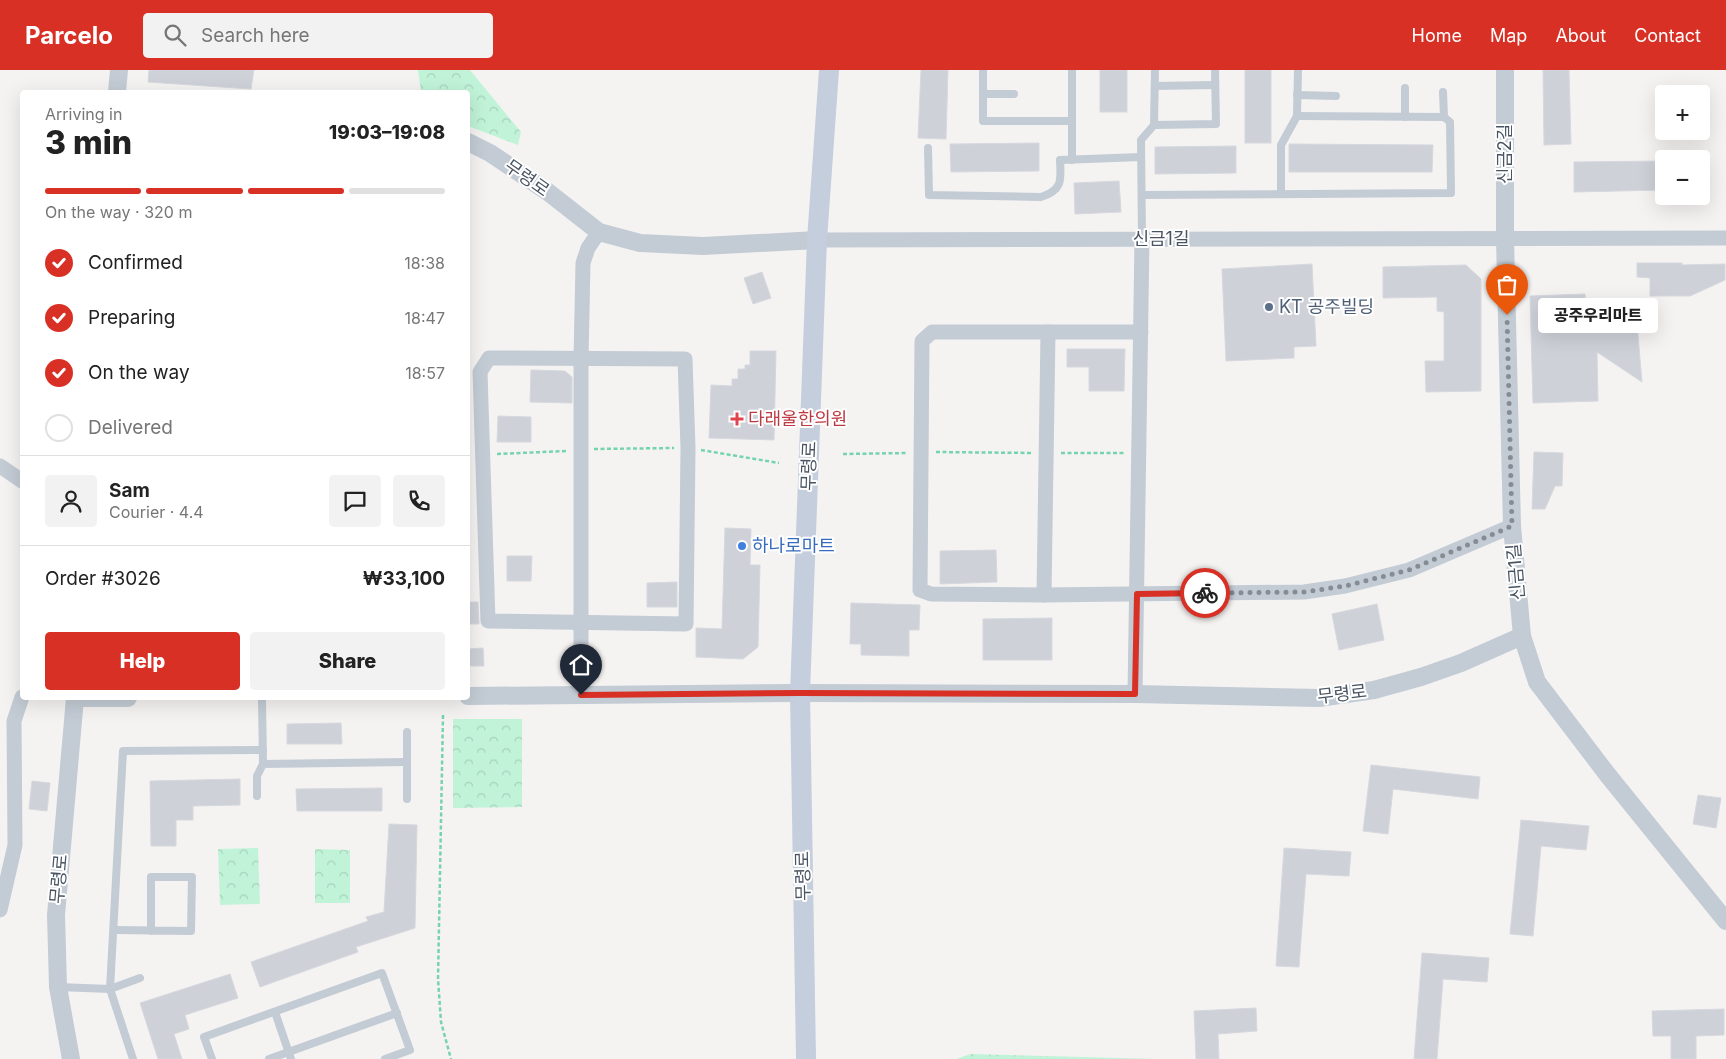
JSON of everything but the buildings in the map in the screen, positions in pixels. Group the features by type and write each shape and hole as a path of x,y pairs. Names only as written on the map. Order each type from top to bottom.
{"main road":[{"name":"무령로","path":"806,1059 800,693 817,240 829,70"}],"street":[{"path":"117,90 119,70"},
{"name":"신금2길","path":"1504,70 1505,238"},
{"name":"무령로","path":"470,143 499,158 548,192 599,232 640,243 694,245 817,240"},
{"path":"581,695 583,263 588,248 599,232"},
{"name":"신금1길","path":"1505,238 1512,526 1522,636"},
{"name":"신금1길","path":"817,240 1726,238"},
{"path":"1135,694 1142,239"},
{"path":"1141,332 932,332 922,341 920,590 931,594 1044,595 1304,592 1345,586 1409,570 1512,526"},
{"path":"1044,595 1048,332"},
{"path":"489,358 685,360 688,448 686,624 488,622 480,372 489,358"},
{"path":"0,466 20,480"},
{"path":"1522,636 1537,682 1607,774 1726,921"},
{"name":"무령로","path":"470,696 800,693 1135,694 1319,698 1374,690 1422,677 1461,663 1522,636"},
{"path":"0,910 15,845 14,721 21,700"},
{"name":"무령로","path":"71,1059 58,987 56,915 75,700"}],"lane":[{"path":"983,70 983,121 1072,121"},
{"path":"1072,70 1072,160"},
{"path":"1142,239 1141,140 1154,125 1155,70"},
{"path":"1154,125 1216,124 1215,70"},
{"path":"1281,193 1281,146 1297,116 1298,70"},
{"path":"1155,86 1215,85"},
{"path":"1405,88 1405,117"},
{"path":"1443,92 1444,117"},
{"path":"983,94 1014,94"},
{"path":"1298,95 1336,96"},
{"path":"1142,195 1451,193 1450,122 1444,117 1297,116"},
{"path":"928,148 929,195 1041,197 1051,194 1058,187 1060,160 1141,157"},
{"path":"257,796 257,776 263,764 262,700"},
{"path":"407,732 407,799"},
{"path":"133,1059 110,989 115,930 123,751 263,750"},
{"path":"263,764 407,762"},
{"path":"115,930 151,931 191,931 192,877 151,877 151,931"},
{"path":"212,1059 204,1037 382,973 410,1050 385,1059"},
{"path":"58,987 110,989 140,978"},
{"path":"275,1012 290,1056"},
{"path":"269,1059 290,1056 397,1013"}],"path":[{"path":"484,455 581,450 688,448 779,463"},
{"path":"843,454 921,452 1139,454"},
{"path":"443,715 438,979 441,1022 451,1059"}],"green space":[{"path":"418,70 470,70 521,132 518,145 470,127 470,90 421,90"},
{"path":"453,719 522,719 522,807 453,808"},
{"path":"258,848 260,904 220,905 218,849"},
{"path":"315,849 350,850 350,903 315,903"},
{"path":"971,1054 1158,1059 956,1059"}],"way so far":[{"path":"1205,593 1304,592 1345,586 1409,570 1512,526 1507,315"}],"place":[{"name":"KT 공주빌딩","path":"1269,307"},
{"name":"공주우리마트","path":"1507,315"},
{"name":"다래울한의원","path":"737,419"},
{"name":"하나로마트","path":"742,546"}],"route":[{"path":"581,695 800,693 1135,694 1137,594 1205,593"}]}
